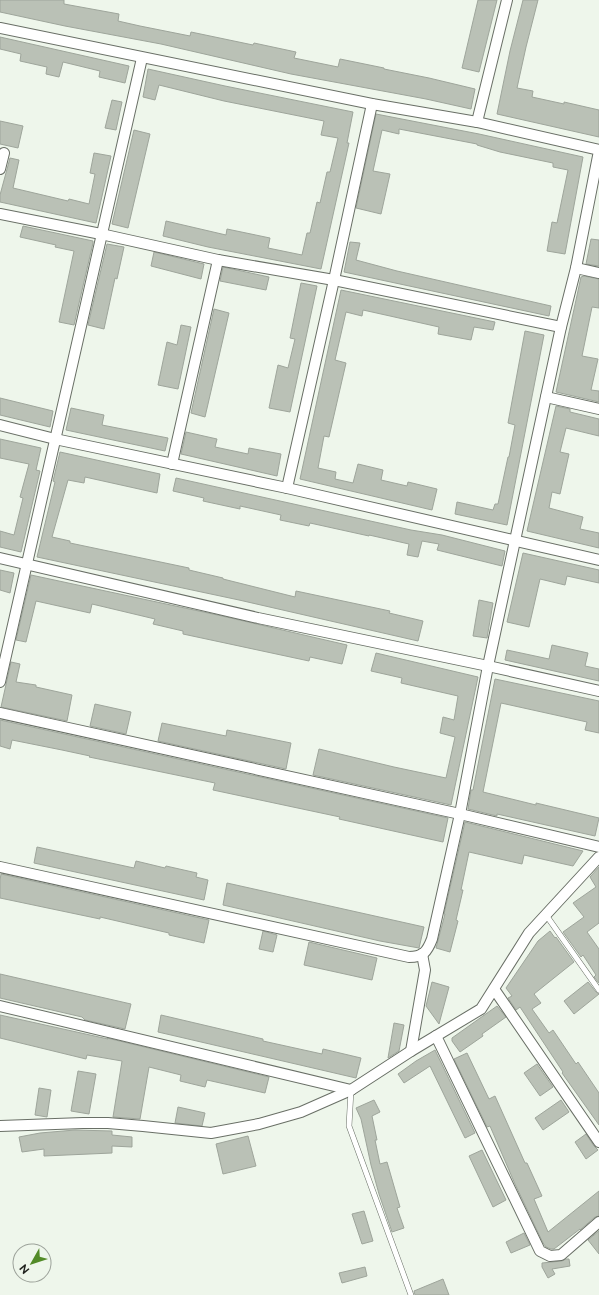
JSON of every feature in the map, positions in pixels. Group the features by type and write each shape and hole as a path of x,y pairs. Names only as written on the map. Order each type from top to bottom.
{"street":[{"path":"477,122 507,0"},
{"path":"0,28 372,104 477,122 599,150 576,268 560,327 514,541 488,666 460,814 432,939 428,949 417,957 409,956 0,867"},
{"path":"0,682 142,58"},
{"path":"287,488 372,104"},
{"path":"0,169 4,153"},
{"path":"0,214 101,234 218,260 334,280 560,327"},
{"path":"172,464 218,260"},
{"path":"576,268 599,273"},
{"path":"546,397 599,409"},
{"path":"0,425 55,439 287,488 599,560"},
{"path":"0,558 258,618 488,666 599,691"},
{"path":"0,713 460,814 599,847"},
{"path":"0,1126 55,1123 108,1123 211,1133 259,1124 302,1112 351,1090 411,1051 481,1009 529,933 599,857"},
{"path":"411,1051 425,970 422,954"},
{"path":"494,989 599,1142"},
{"path":"0,1006 351,1090"},
{"path":"436,1036 540,1251 550,1256 561,1255 599,1222"}],"lane":[{"path":"546,914 599,990"},
{"path":"351,1090 349,1126 411,1295"}],"building":[{"path":"0,0 64,0 64,4 119,14 118,21 140,26 190,36 191,32 253,45 254,43 296,52 294,58 338,67 340,59 429,78 475,89 471,109 426,99 291,74 161,44 0,12"},
{"path":"478,0 497,0 479,72 462,68"},
{"path":"523,0 538,0 517,88 533,91 532,97 599,110 599,137 497,114 510,51"},
{"path":"0,37 129,66 125,83 99,77 100,71 63,62 59,77 46,74 47,67 20,61 21,54 0,49"},
{"path":"148,69 353,112 347,143 349,143 321,269 208,247 163,236 166,221 226,235 227,229 270,238 268,248 302,255 307,233 310,233 317,202 320,203 327,172 330,172 338,138 321,135 324,121 224,101 159,85 155,100 143,97"},
{"path":"112,100 122,102 116,130 105,128"},
{"path":"376,114 479,134 583,157 565,254 547,251 552,222 557,223 568,170 553,167 553,163 500,152 477,144 399,129 399,134 382,130 373,171 390,174 381,214 356,208"},
{"path":"0,121 23,126 18,148 0,144"},
{"path":"134,130 150,134 128,228 112,224"},
{"path":"94,153 111,156 96,223 0,202 0,195 10,158 19,160 13,188 68,201 69,199 89,204 95,174 90,173"},
{"path":"23,226 93,241 74,325 59,322 74,251 55,247 56,245 20,237"},
{"path":"591,239 599,240 599,266 586,264"},
{"path":"350,242 360,243 356,260 397,271 551,306 549,316 344,272"},
{"path":"107,244 124,247 117,279 115,278 104,329 88,325"},
{"path":"154,252 204,264 201,279 151,266"},
{"path":"223,267 269,277 266,290 220,281"},
{"path":"584,276 599,279 599,308 592,307 582,356 598,359 591,390 599,391 599,402 556,392 581,277"},
{"path":"301,283 317,286 290,412 269,408 278,365 288,368 295,339 290,338"},
{"path":"341,290 495,322 493,330 474,327 471,340 438,334 439,327 390,316 363,310 362,316 346,312 335,360 346,363 329,437 324,436 318,468 336,472 335,479 353,483 358,464 383,470 381,480 407,486 408,482 437,489 432,510 300,479"},
{"path":"214,309 229,313 205,417 191,413"},
{"path":"181,325 191,327 178,389 158,385 167,342 177,345"},
{"path":"525,331 544,335 507,525 455,514 457,502 493,510 495,504 498,504 515,425 508,423"},
{"path":"0,398 53,411 50,427 0,415"},
{"path":"556,406 570,409 570,412 599,419 599,436 566,428 560,452 569,454 560,494 552,492 549,508 583,517 580,529 599,533 599,548 527,531"},
{"path":"71,408 104,415 102,425 168,438 165,451 66,430"},
{"path":"186,432 217,439 215,447 248,454 249,448 281,454 277,476 181,454"},
{"path":"0,439 41,448 36,470 40,471 21,552 0,547 0,531 14,535 23,498 20,497 29,464 0,458"},
{"path":"60,452 160,474 157,493 85,477 84,483 68,480 52,537 70,541 70,543 189,568 189,570 295,597 296,591 390,611 389,613 423,621 418,641 239,600 37,557 55,482 53,481"},
{"path":"176,478 411,530 442,535 505,551 502,566 437,550 439,544 422,541 418,557 407,555 409,544 310,523 309,526 280,520 281,515 240,506 240,509 203,501 204,498 173,491"},
{"path":"523,553 599,570 599,583 567,576 565,585 540,579 529,627 507,622"},
{"path":"0,570 14,573 10,593 0,590"},
{"path":"31,575 222,616 347,645 342,664 310,657 309,661 183,634 183,631 153,624 155,619 92,604 90,613 36,601 26,642 16,640"},
{"path":"479,600 493,603 487,638 473,636"},
{"path":"552,645 588,653 585,666 599,669 599,681 505,660 507,650 549,659"},
{"path":"376,653 478,677 451,805 313,775 319,749 446,778 455,737 440,733 443,717 454,720 458,696 401,683 402,678 371,671"},
{"path":"11,662 20,664 16,682 36,685 36,687 72,695 67,721 1,707"},
{"path":"495,679 599,701 599,733 585,730 587,722 501,703 483,792 599,818 595,836 468,809"},
{"path":"95,704 131,712 126,734 90,726"},
{"path":"0,720 448,818 443,842 339,819 340,817 213,790 215,783 89,757 90,756 12,740 10,749 0,746"},
{"path":"162,723 226,736 227,730 291,743 286,769 158,741"},
{"path":"465,822 583,851 573,866 524,855 522,864 469,852 461,890 463,890 456,920 458,921 450,952 436,948"},
{"path":"37,847 134,868 136,861 165,868 166,866 197,873 196,877 208,880 204,900 34,863"},
{"path":"599,867 599,923 587,932 599,949 599,983 594,977 596,975 583,955 581,957 563,932 584,917 573,903 596,887 590,877"},
{"path":"1,874 209,920 204,943 169,935 169,933 100,917 100,919 0,898"},
{"path":"227,883 424,927 419,948 380,941 223,905"},
{"path":"263,931 277,935 273,952 259,949"},
{"path":"550,931 574,962 534,994 541,1003 532,1009 549,1033 553,1030 576,1064 578,1062 599,1093 599,1125 562,1073 563,1072 520,1007 516,1010 508,998 512,996 506,988 538,941"},
{"path":"309,942 377,958 372,980 304,965"},
{"path":"0,974 131,1004 125,1029 85,1020 82,1017 0,998"},
{"path":"432,982 449,987 439,1024 426,1006"},
{"path":"588,982 599,994 574,1014 564,1001"},
{"path":"497,1006 506,1017 460,1052 452,1041 452,1038"},
{"path":"0,1015 108,1039 107,1038 269,1077 265,1093 207,1080 205,1087 180,1081 181,1075 149,1067 140,1119 113,1117 122,1061 87,1055 86,1059 0,1038"},
{"path":"161,1015 263,1039 263,1041 322,1054 323,1049 361,1058 356,1078 158,1032"},
{"path":"394,1023 404,1025 399,1051 388,1058"},
{"path":"435,1050 475,1133 465,1138 430,1066 404,1083 398,1074"},
{"path":"467,1053 489,1099 495,1096 525,1163 527,1163 542,1196 534,1199 548,1232 599,1191 599,1216 595,1217 554,1249 546,1247 543,1243 490,1126 487,1127 454,1059"},
{"path":"537,1064 553,1087 540,1096 524,1073"},
{"path":"78,1071 96,1074 89,1114 71,1111"},
{"path":"39,1088 51,1090 47,1117 35,1115"},
{"path":"374,1100 380,1112 372,1116 380,1164 387,1162 400,1207 397,1208 404,1228 392,1232 379,1194 361,1119 356,1108"},
{"path":"561,1100 569,1112 543,1130 535,1118"},
{"path":"178,1107 205,1113 202,1126 175,1123"},
{"path":"75,1130 112,1131 112,1135 132,1137 132,1147 112,1146 112,1153 44,1156 44,1149 22,1152 19,1137 40,1133"},
{"path":"586,1134 598,1150 586,1159 575,1142"},
{"path":"248,1136 256,1166 223,1174 216,1144"},
{"path":"482,1150 506,1200 493,1207 469,1156"},
{"path":"364,1211 373,1241 362,1244 352,1214"},
{"path":"599,1231 599,1254 588,1240"},
{"path":"524,1233 530,1245 511,1253 506,1242"},
{"path":"569,1259 570,1266 552,1269 555,1274 548,1278 542,1267 542,1263 562,1261"},
{"path":"365,1267 367,1276 342,1283 339,1273"},
{"path":"443,1279 449,1295 415,1295 414,1291"}]}
